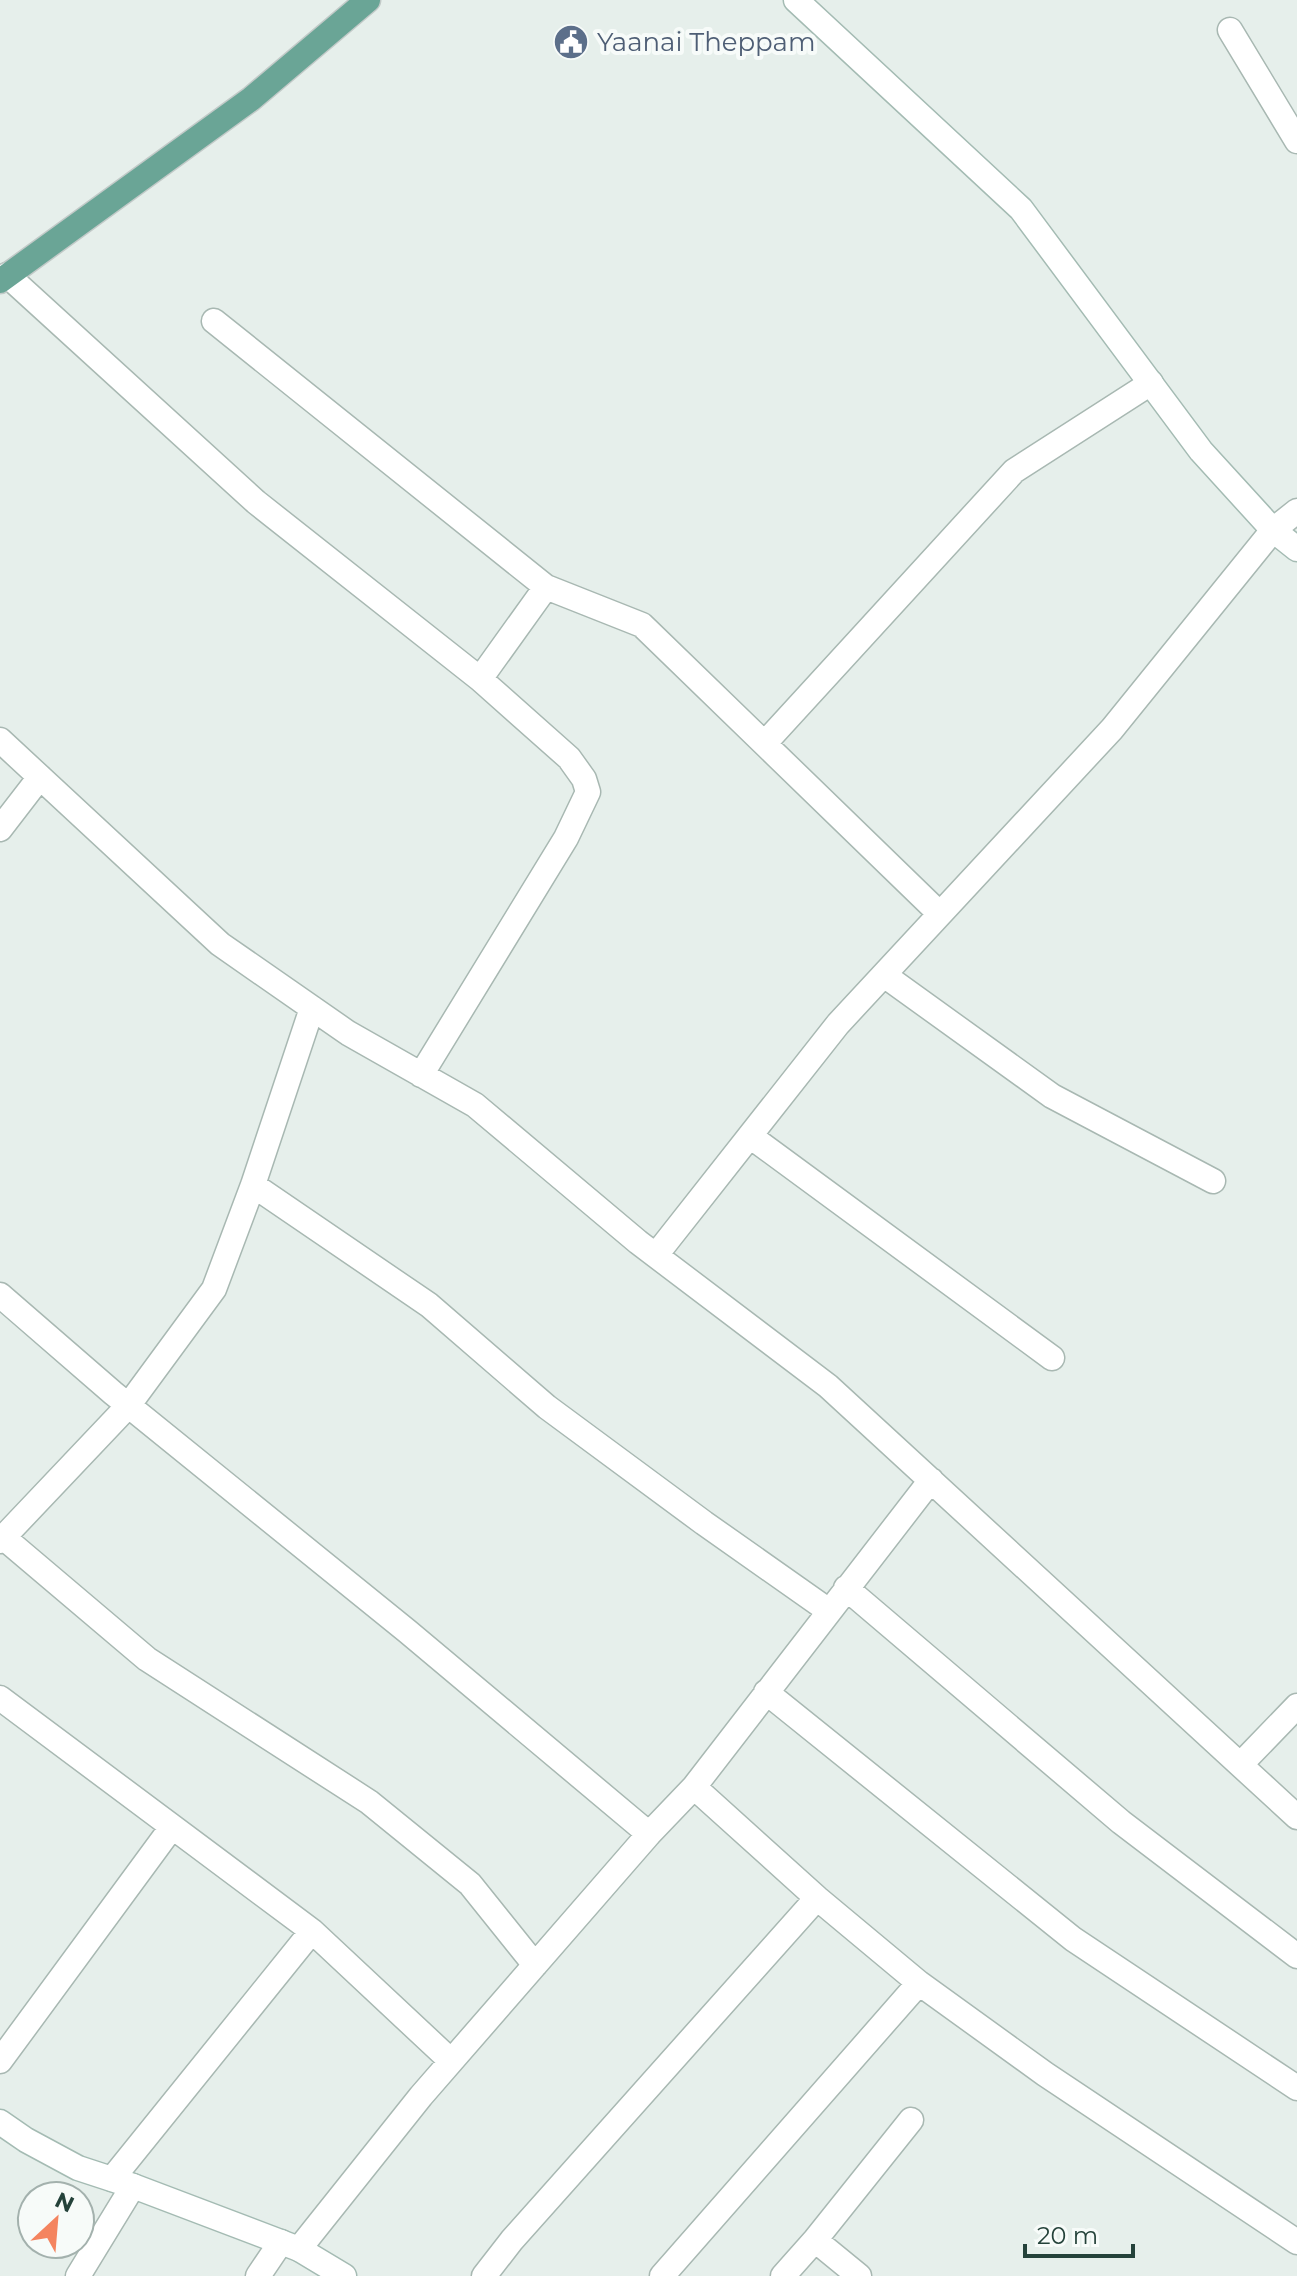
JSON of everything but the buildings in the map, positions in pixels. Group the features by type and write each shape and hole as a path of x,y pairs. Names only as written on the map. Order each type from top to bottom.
{"main road":[{"path":"4,278 251,99 368,0"}],"street":[{"path":"796,0 1021,209 1201,451 1273,530 1297,549"},
{"path":"1230,30 1297,141"},
{"path":"4,278 256,502 480,679 569,758 584,779 588,792 566,838 421,1075"},
{"path":"214,321 546,587 642,625 940,914"},
{"path":"765,743 1014,471 1151,383"},
{"path":"656,1255 838,1024 1112,729 1273,530 1297,511"},
{"path":"480,679 546,587"},
{"path":"0,740 220,944 348,1033 475,1105 656,1255 828,1386 1297,1817"},
{"path":"0,829 40,777"},
{"path":"884,975 1052,1096 1213,1181"},
{"path":"312,1008 253,1185 214,1289 128,1406 2,1539 147,1659 369,1802 392,1820 470,1884 535,1965"},
{"path":"750,1136 1052,1358"},
{"path":"253,1185 429,1305 547,1407 829,1611"},
{"path":"0,1295 128,1406 407,1631 649,1834"},
{"path":"258,2276 290,2246 649,1834 694,1787 931,1480"},
{"path":"846,1588 1121,1822 1297,1956"},
{"path":"766,1692 1073,1939 1297,2088"},
{"path":"0,1698 312,1931 451,2061"},
{"path":"1241,1764 1297,1706"},
{"path":"694,1787 817,1898 919,1983 1045,2074 1297,2242"},
{"path":"0,2061 172,1827"},
{"path":"484,2276 512,2240 817,1898"},
{"path":"78,2276 122,2182 312,1931"},
{"path":"662,2276 919,1983"},
{"path":"783,2276 911,2120"},
{"path":"0,2122 78,2168 290,2246 344,2276"},
{"path":"815,2240 859,2276"}],"place":[{"name":"Yaanai Theppam","path":"571,42"}]}
